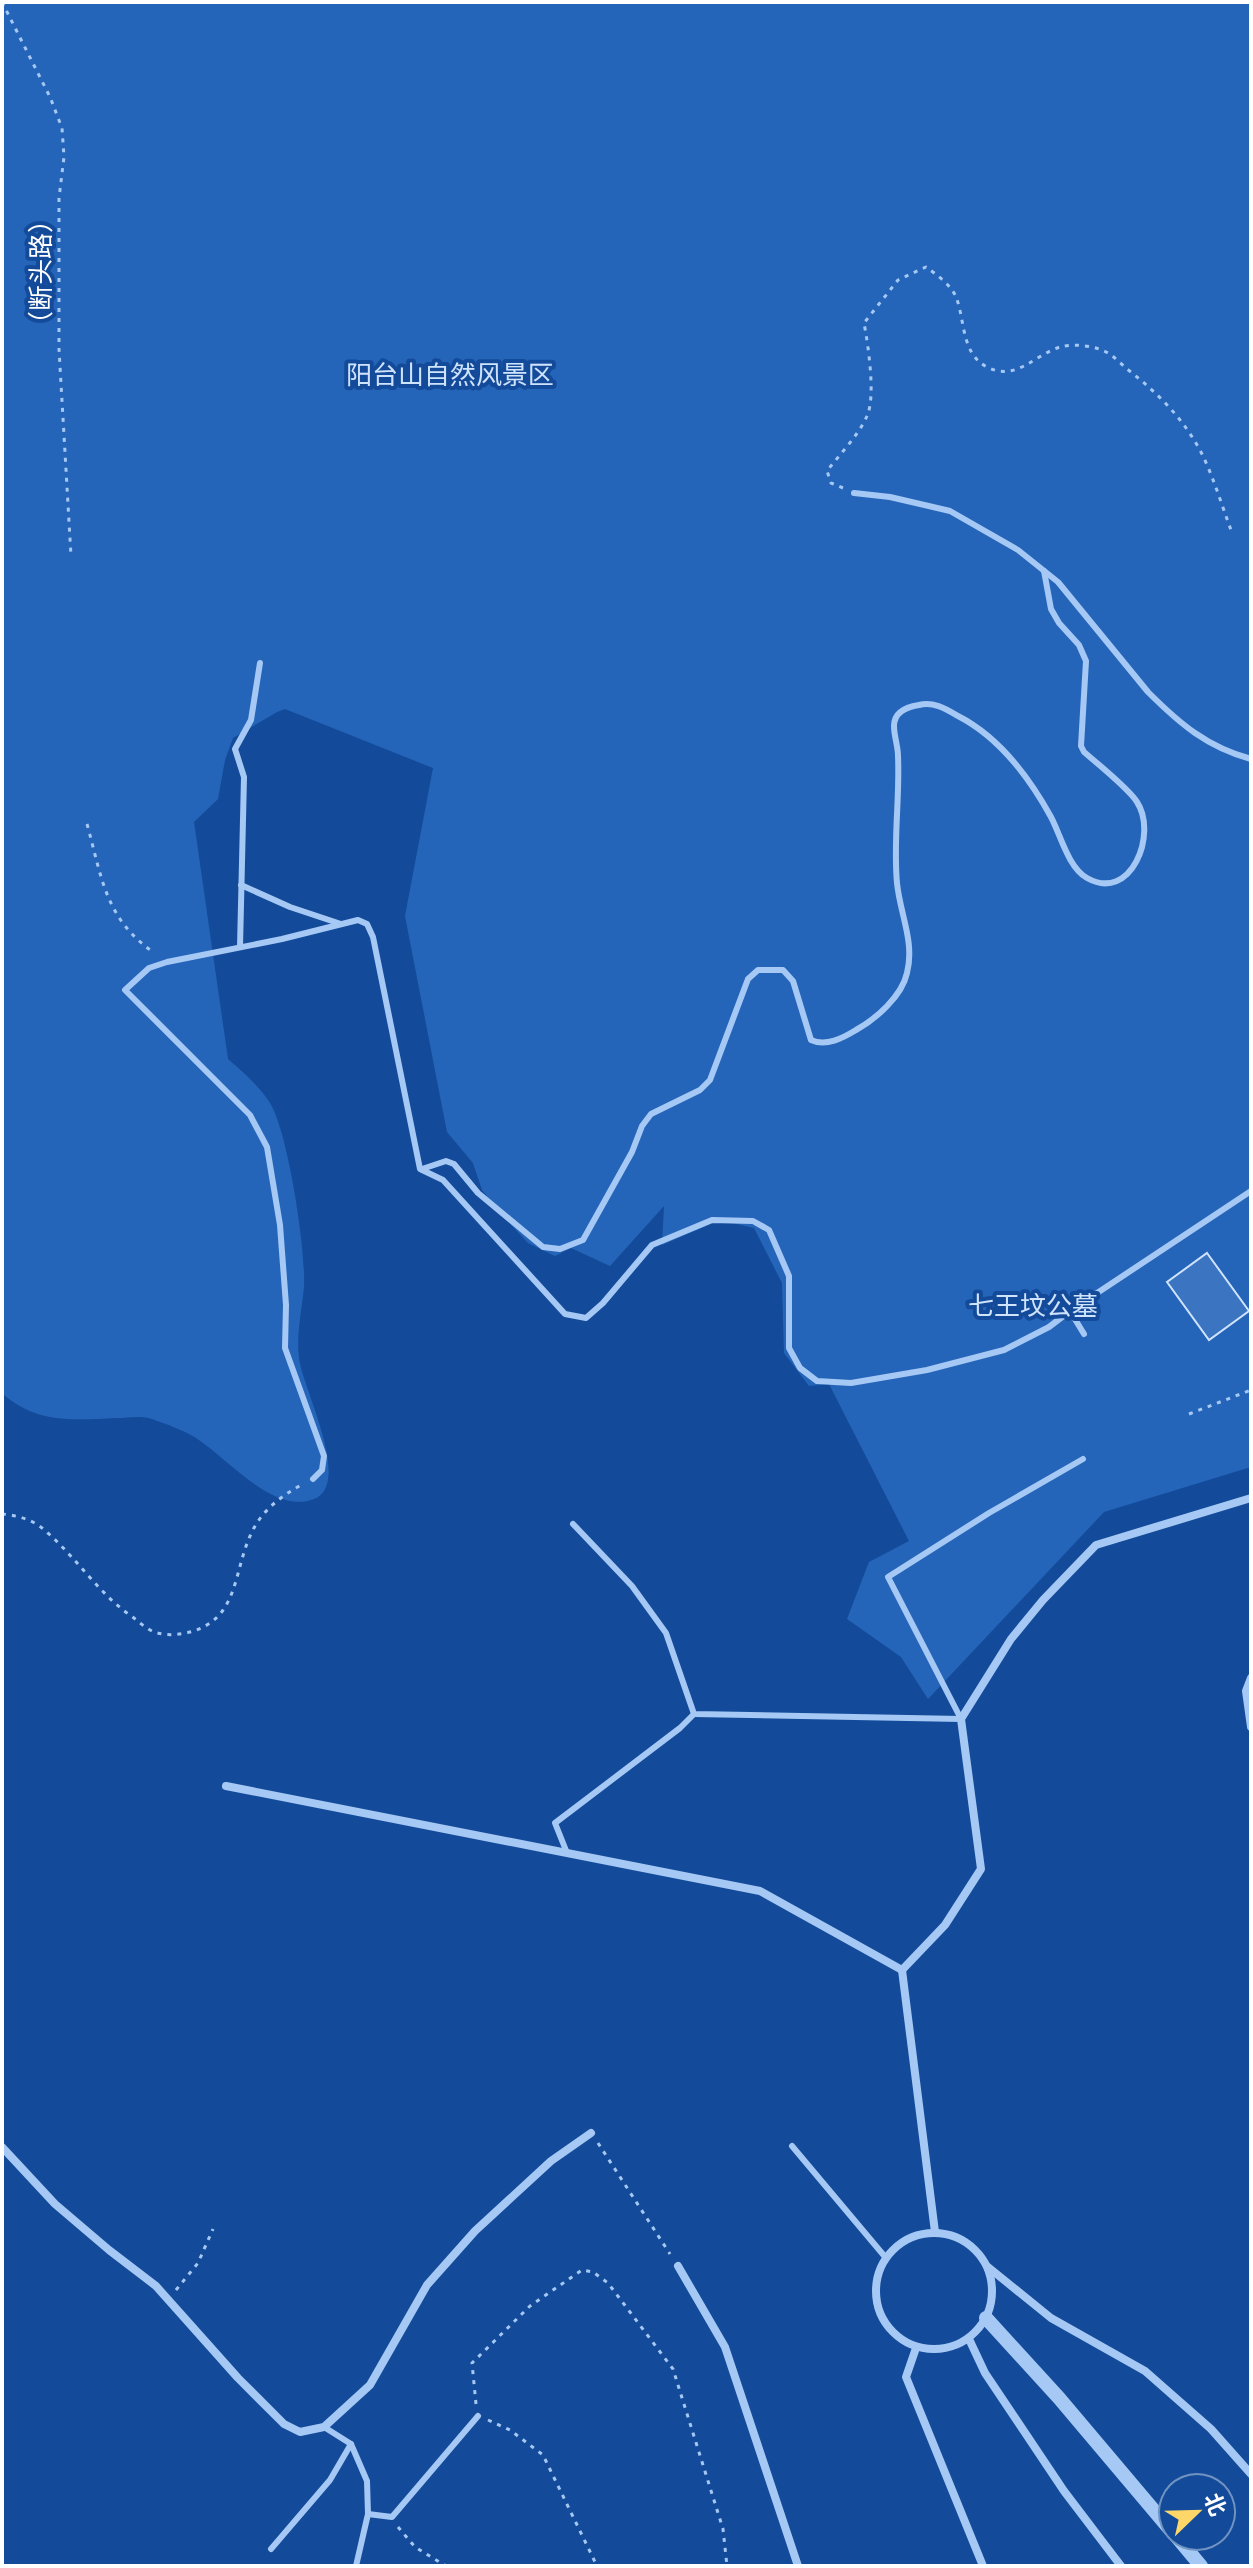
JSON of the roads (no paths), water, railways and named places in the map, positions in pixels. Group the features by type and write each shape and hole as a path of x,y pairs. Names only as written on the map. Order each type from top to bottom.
{"street":[{"path":"902,1970 945,1925 981,1869 961,1719 1011,1639 1043,1600 1096,1545 1251,1498"},
{"path":"1251,1678 1246,1691 1251,1727"},
{"path":"226,1786 760,1891 902,1970"},
{"path":"902,1970 935,2232"},
{"path":"2,2147 55,2204 156,2286 238,2378 284,2424 300,2432 324,2427 370,2385 427,2285 475,2231 551,2161 591,2133"},
{"path":"987,2266 993,2291 986,2318 969,2339 942,2350 916,2348 893,2334 880,2315 875,2283 879,2268 895,2246 912,2236 935,2232 965,2241 976,2249 987,2266 1051,2318 1145,2371 1211,2429 1251,2474"},
{"path":"678,2266 725,2347 798,2566"},
{"path":"986,2318 1157,2514"},
{"path":"969,2339 985,2373 1064,2491 1121,2566"},
{"path":"916,2348 906,2377 983,2566"}],"lane":[{"path":"854,493 890,497 950,511 1018,550 1058,582 1165,709 1225,752 1251,759"},
{"path":"420,1169 446,1161 454,1164 478,1193 543,1247 560,1249 583,1240 651,1114 700,1090 710,1080 748,979 758,970 783,970 793,981 811,1040 819,1043 833,1041 869,1023 901,989 910,949 897,884 898,755 894,725 896,715 902,710 925,703 940,706 975,724 1033,785 1076,870 1089,880 1102,882 1114,882 1124,877 1136,864 1144,846 1144,819 1137,801 1081,746 1086,661 1079,645 1051,609 1044,571"},
{"path":"240,947 244,777 235,749 251,720 260,663"},
{"path":"241,885 290,907 341,924"},
{"path":"313,1479 322,1470 324,1456 285,1348 286,1305 280,1225 267,1147 250,1115 125,990 149,968 167,962 358,920 367,924 373,937 420,1169"},
{"path":"420,1169 443,1180 565,1314 586,1318 603,1303 652,1245 712,1220 753,1221 769,1230 789,1276 789,1348 800,1368 817,1381 851,1383 927,1370 1004,1350 1049,1327 1251,1191"},
{"path":"1070,1311 1084,1334"},
{"path":"567,1853 555,1823 694,1714 961,1719 888,1577 989,1513 1083,1459"},
{"path":"573,1524 632,1586 666,1633 694,1714"},
{"path":"792,2146 886,2258"},
{"path":"368,2514 392,2517 478,2416"},
{"path":"324,2427 351,2444 367,2481 368,2514 356,2566"},
{"path":"271,2549 330,2480 351,2444"}],"park label":[{"name":"阳台山自然风景区","path":"450,375"},
{"name":"七王坟公墓","path":"1033,1306"}]}
